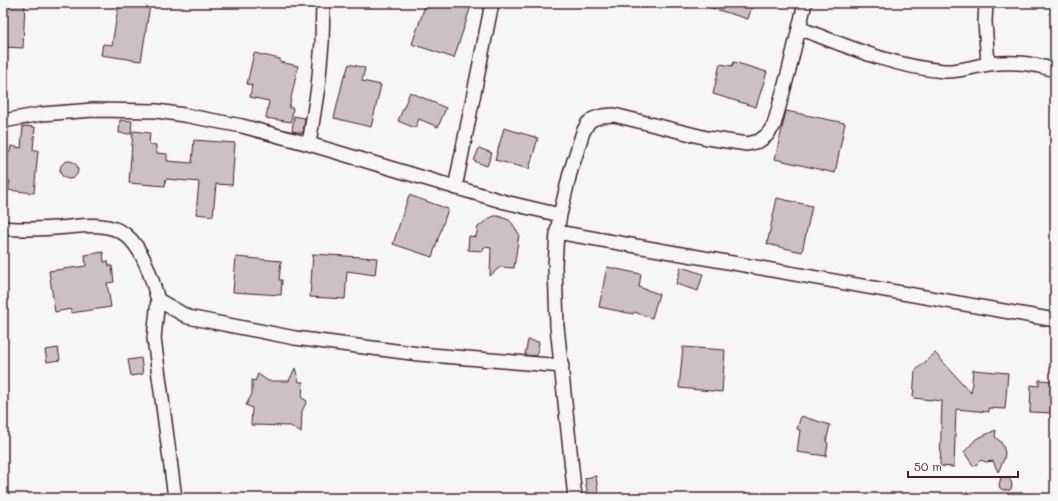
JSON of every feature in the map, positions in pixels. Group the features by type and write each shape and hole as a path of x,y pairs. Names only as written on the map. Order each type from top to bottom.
{"street":[{"path":"309,144 318,87 322,43 323,3"},
{"path":"455,188 492,3"},
{"path":"575,498 557,326 555,266 557,232 560,215 570,173 583,132 588,123 593,119 602,116 614,115 707,138 747,144 759,141 767,135 774,125 805,3"},
{"path":"986,3 988,64"},
{"path":"799,28 862,53 915,67 946,71 966,70 988,64 1012,62 1033,63 1055,70"},
{"path":"3,121 42,114 93,110 157,111 242,126 309,144 505,202 560,215"},
{"path":"3,228 100,226 114,229 126,236 137,249 146,264 158,300 154,338 157,371 167,429 175,498"},
{"path":"557,232 1055,320"},
{"path":"158,300 188,317 295,338 419,354 562,366"}],"building":[{"path":"3,3 25,3 23,48 3,47"},
{"path":"119,3 140,3 150,5 141,61 101,55 103,44 112,45"},
{"path":"426,3 472,3 454,58 412,44"},
{"path":"705,3 753,3 748,19 705,6"},
{"path":"254,53 280,59 280,62 298,66 289,108 293,108 291,122 266,118 269,101 250,97 252,85 247,84"},
{"path":"734,62 767,72 756,107 713,94 720,64 732,66"},
{"path":"349,64 365,68 362,81 381,85 371,127 334,118 344,76"},
{"path":"410,92 446,108 438,127 419,119 415,128 398,121"},
{"path":"786,111 845,123 835,173 775,159"},
{"path":"294,116 305,118 303,133 292,131"},
{"path":"120,120 132,121 131,134 119,133"},
{"path":"23,126 35,127 33,150 38,150 34,193 8,190 10,181 3,180 3,158 10,152 11,146 21,148"},
{"path":"504,128 538,138 529,169 495,160"},
{"path":"133,131 150,133 149,144 156,145 156,153 167,154 167,161 192,163 194,140 235,143 232,185 216,184 213,216 196,214 199,182 166,179 165,186 129,183"},
{"path":"479,148 492,153 487,166 474,161"},
{"path":"65,161 73,161 78,166 76,177 73,179 65,179 60,174 60,166"},
{"path":"409,195 448,209 432,257 393,244"},
{"path":"777,198 812,206 802,252 767,244"},
{"path":"494,216 509,220 519,234 514,268 500,267 490,276 491,248 484,247 483,251 468,250 469,236 476,237 478,227"},
{"path":"103,252 104,262 108,261 109,266 112,266 114,282 107,283 111,307 71,313 71,309 55,312 49,271 86,266 85,255"},
{"path":"313,254 377,258 375,275 347,271 345,299 310,297"},
{"path":"236,257 281,261 279,280 282,280 281,295 233,292"},
{"path":"607,267 641,274 639,287 659,294 652,318 634,312 633,314 599,307"},
{"path":"681,267 703,274 698,291 676,284"},
{"path":"528,340 539,342 537,356 525,355"},
{"path":"683,347 725,350 722,392 679,388"},
{"path":"58,348 60,360 47,362 45,350"},
{"path":"935,353 971,393 973,370 1008,373 1005,409 988,408 989,412 956,409 954,467 940,466 942,401 913,398 915,371"},
{"path":"141,358 143,374 131,376 128,360"},
{"path":"295,368 299,382 303,382 302,398 307,401 302,411 301,433 291,426 251,425 252,408 246,405 252,394 252,380 255,381 258,374 268,381 289,381"},
{"path":"1039,380 1055,381 1055,413 1030,412 1031,385 1039,386"},
{"path":"801,416 830,425 826,442 828,443 826,456 797,452 800,430 797,429"},
{"path":"996,430 995,437 1000,441 1005,453 998,472 993,461 986,462 981,460 974,467 964,452 976,439"},
{"path":"596,476 599,498 588,498 585,478"},
{"path":"1001,477 1008,478 1011,481 1012,487 1010,490 1003,490 1000,488 999,485"}]}
